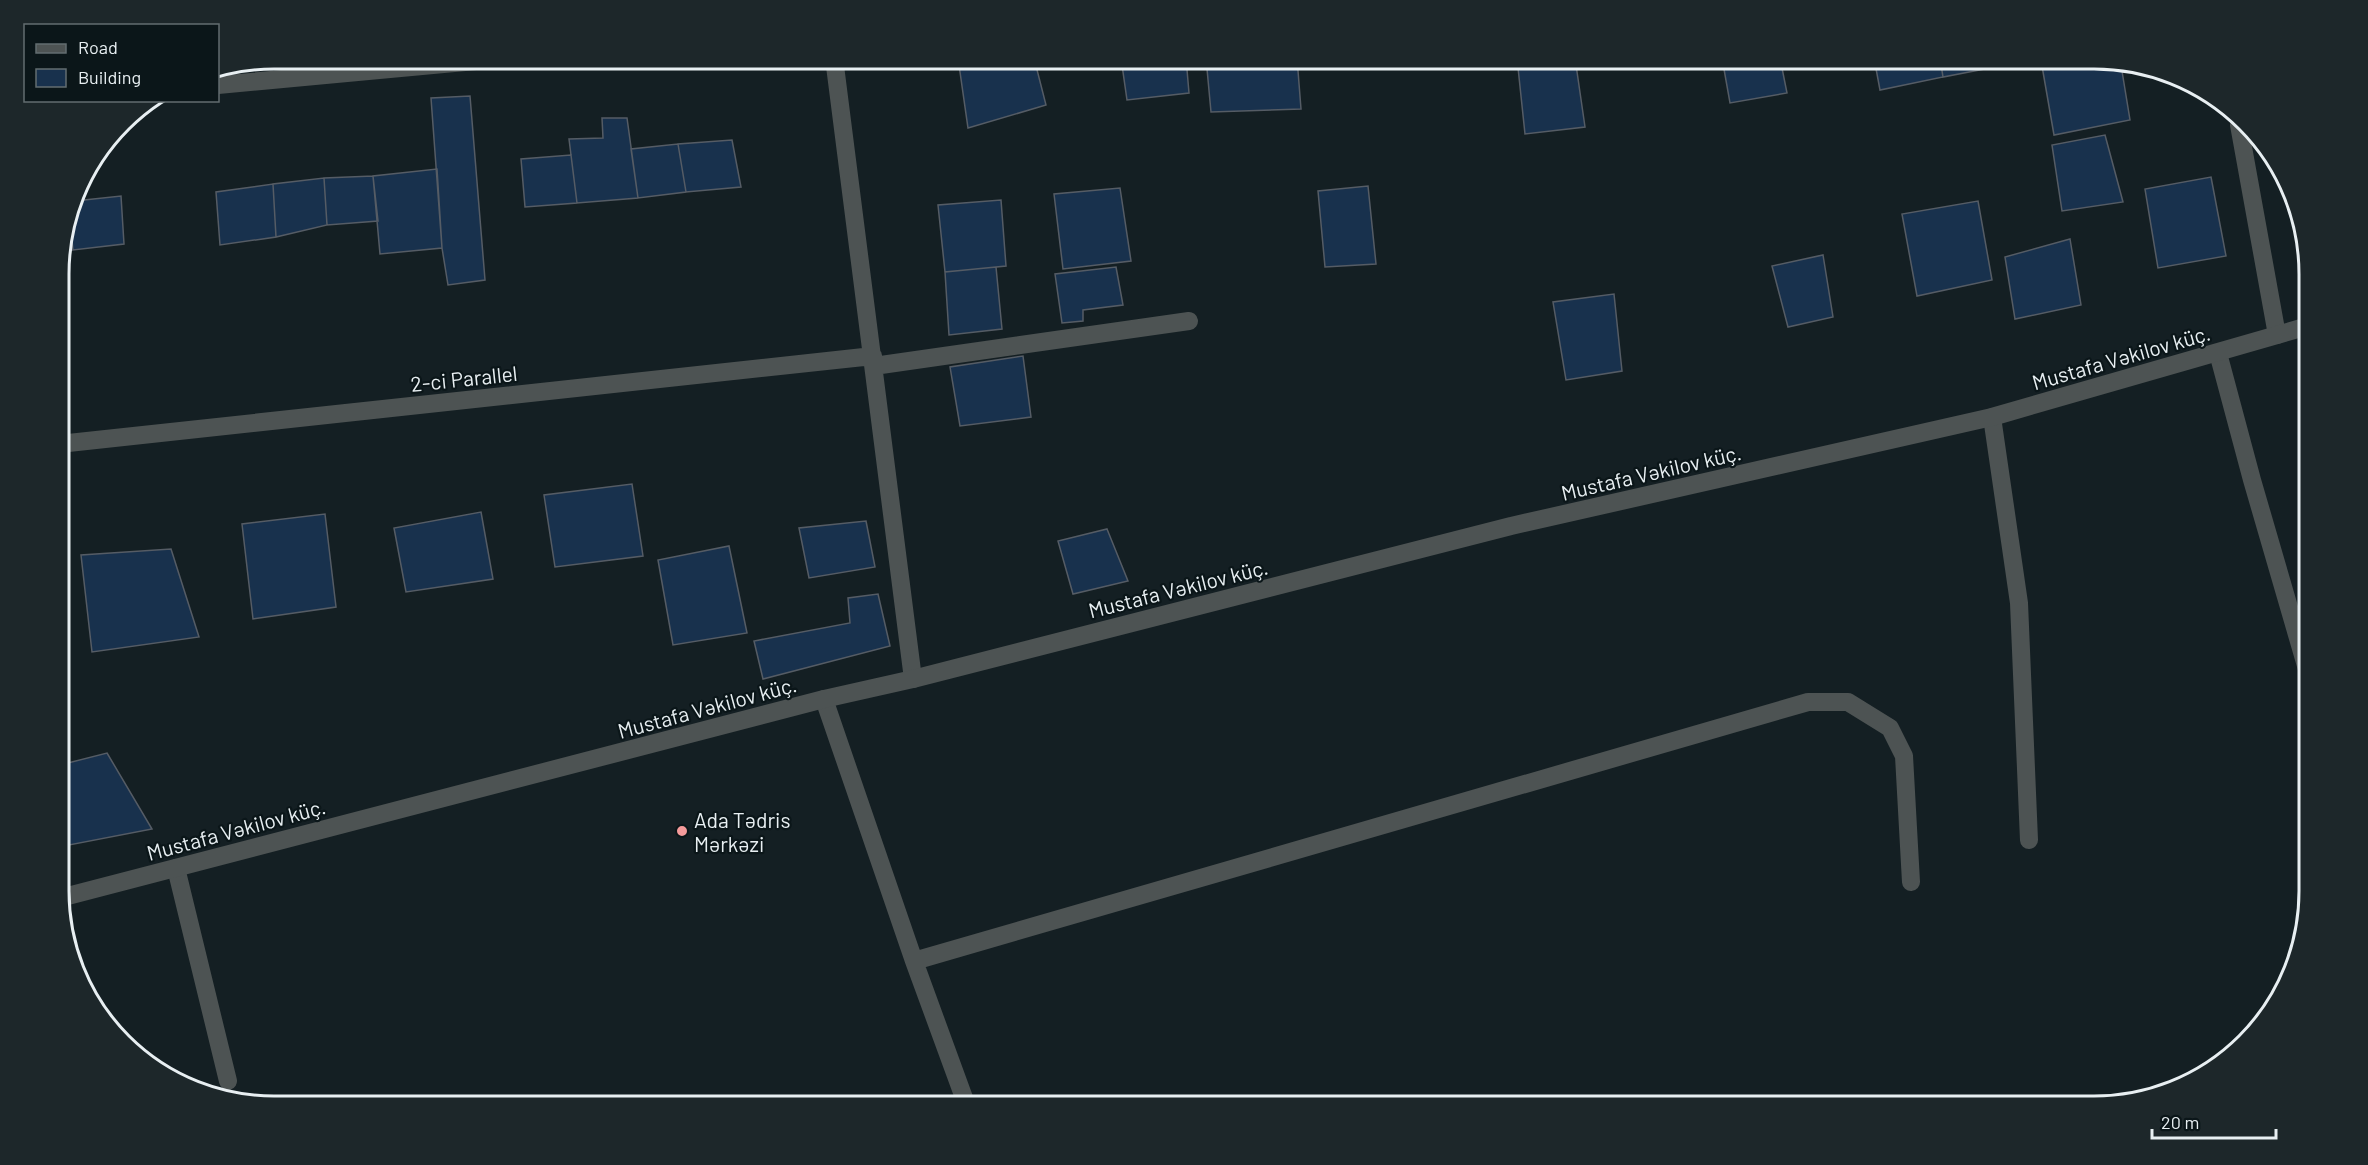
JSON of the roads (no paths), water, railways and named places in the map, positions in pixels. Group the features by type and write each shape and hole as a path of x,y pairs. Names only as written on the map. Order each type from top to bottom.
{"street":[{"path":"219,85 390,69"},
{"path":"835,69 913,679"},
{"path":"2240,130 2277,335"},
{"name":"2-ci Parallel","path":"69,443 874,361 1189,321"},
{"name":"Mustafa Vəkilov küç.","path":"69,896 824,699 913,679 1511,526 1992,417 2299,329"},
{"path":"2218,353 2299,642"},
{"path":"1992,417 2019,603 2029,840"},
{"path":"824,699 914,961 963,1096"},
{"path":"914,961 1808,702 1848,702 1890,728 1904,756 1911,882"},
{"path":"176,868 228,1081"}],"place":[{"name":"Ada Tədris Mərkəzi","path":"682,831"}]}
